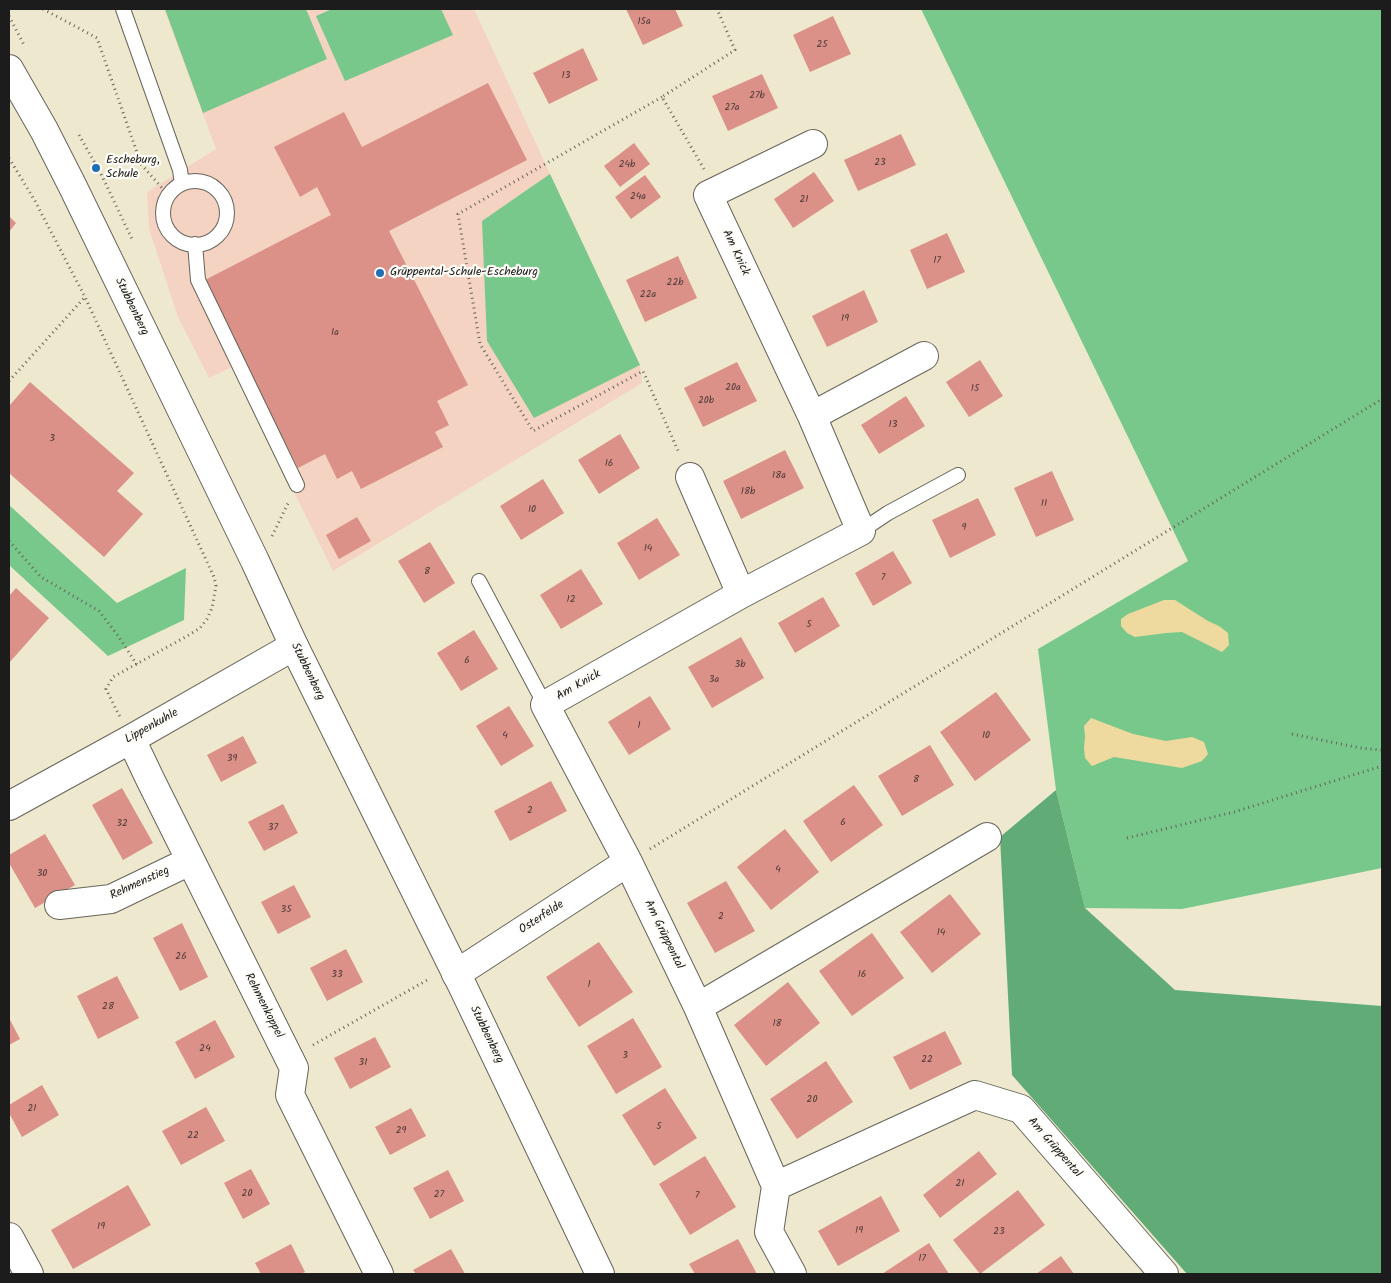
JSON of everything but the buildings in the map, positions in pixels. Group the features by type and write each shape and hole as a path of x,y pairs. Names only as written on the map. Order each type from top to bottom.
{"street":[{"name":"Stubbenberg","path":"9,71 44,130 72,185 255,561 444,976 600,1274"},
{"path":"716,191 813,144"},
{"name":"Am Knick","path":"628,862 545,705 741,594 861,531 812,416 708,196 716,191"},
{"path":"812,416 924,356"},
{"path":"690,477 741,594"},
{"name":"Lippenkuhle","path":"9,806 294,646"},
{"name":"Rehmenkoppel","path":"131,739 294,1068"},
{"path":"698,1007 987,837"},
{"name":"Rehmenstieg","path":"59,905 111,899 190,860"},
{"name":"Osterfelde","path":"444,976 628,862"},
{"name":"Am Grüppental","path":"628,862 698,1007 776,1186 975,1095 1021,1109 1164,1274"},
{"path":"294,1068 290,1095 379,1274"},
{"path":"776,1186 770,1232 792,1274"}],"lane":[{"path":"123,9 180,170 182,184"},
{"path":"193,181 209,184 218,191 226,206 225,222 220,232 206,242 195,244 183,242 173,236 166,226 163,214 165,201 174,189 182,184 193,181"},
{"path":"195,244 198,280 296,484"},
{"path":"861,531 888,513 958,475"},
{"path":"479,581 545,705"}],"path":[{"path":"42,9 96,38 141,164 168,196"},
{"path":"690,477 643,371 533,431 480,344 458,214 662,97 735,50 717,9"},
{"path":"662,97 716,191"},
{"path":"9,158 35,201 85,297 214,577 216,586 212,608 200,628 113,677 106,689 131,739"},
{"path":"9,381 85,297"},
{"path":"628,862 1382,398"},
{"path":"255,561 268,544 296,484"},
{"path":"9,540 40,577 99,612 119,637 137,665"},
{"path":"1292,734 1360,748 1382,750"},
{"path":"1127,838 1234,812 1382,766"},
{"path":"294,1068 310,1046 444,976"}],"shaded area":[{"name":"Grüppental-Schule-Escheburg","path":"164,9 474,9 640,365 642,383 333,571 232,367 209,378 178,317 149,229 147,192 216,149"}],"green space":[{"path":"165,9 306,9 327,59 203,113"},
{"path":"332,9 441,9 453,35 345,81 316,16"},
{"path":"921,9 1382,9 1382,868 1182,909 1085,908 1056,790 1038,649 1188,561"},
{"path":"550,174 640,365 534,418 487,341 482,221"},
{"path":"9,505 117,603 186,568 184,620 108,656 9,565"},
{"path":"1056,790 1085,908 1175,990 1382,1006 1382,1274 1187,1274 1012,1075 1000,837"}],"sand":[{"path":"1164,600 1175,600 1219,626 1228,633 1229,645 1222,652 1182,632 1135,637 1127,633 1121,626 1121,619 1128,614"},
{"path":"1091,718 1133,734 1166,741 1192,737 1204,742 1208,754 1202,761 1182,768 1114,757 1092,766 1085,758 1084,748 1084,726"}],"place":[{"name":"Escheburg, Schule","path":"96,168"},
{"name":"Grüppental-Schule-Escheburg","path":"380,273"}]}
